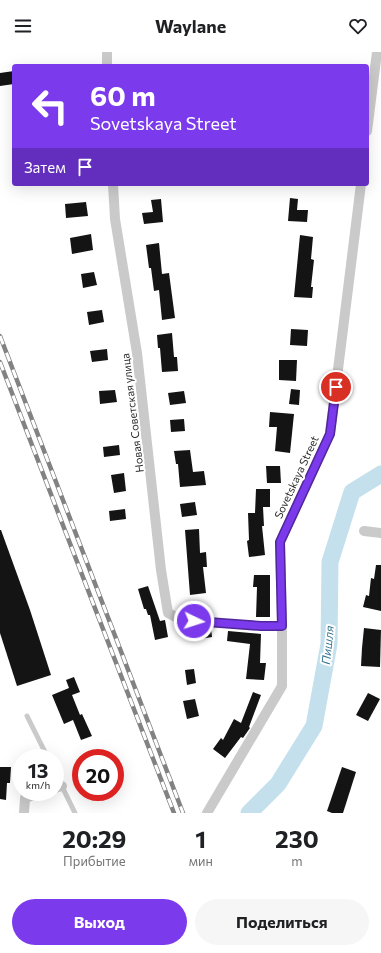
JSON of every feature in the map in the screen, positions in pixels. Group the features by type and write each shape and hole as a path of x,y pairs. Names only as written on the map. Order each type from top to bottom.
{"street":[{"path":"107,52 107,64"},
{"path":"369,115 377,52"},
{"name":"Новая Советская улица","path":"113,186 115,219 137,353 161,570 168,613 178,618 194,621"},
{"name":"Sovetskaya Street","path":"207,813 282,686 280,542 330,434 360,186"},
{"path":"364,531 381,533"},
{"path":"24,813 25,801"}],"lane":[{"path":"194,621 282,626"},
{"path":"27,716 44,749"},
{"path":"64,796 75,813"}],"building":[{"path":"12,71 12,84 0,86 0,73"},
{"path":"290,198 298,199 297,210 308,210 307,222 288,221"},
{"path":"161,199 163,222 144,224 142,213 153,212 151,200"},
{"path":"86,202 88,216 66,218 65,204"},
{"path":"91,234 93,250 72,254 70,238"},
{"path":"300,235 313,237 311,259 314,260 311,287 313,287 312,298 294,297"},
{"path":"159,243 162,274 169,273 175,318 162,320 159,290 154,291 146,245"},
{"path":"94,272 97,285 83,288 81,274"},
{"path":"102,310 104,322 89,325 87,312"},
{"path":"291,329 308,330 307,346 290,345"},
{"path":"172,333 174,357 177,357 178,371 162,372 160,348 158,348 157,335"},
{"path":"107,349 108,360 92,362 90,351"},
{"path":"279,360 297,360 296,381 279,380"},
{"path":"291,389 300,390 299,405 289,404"},
{"path":"115,390 117,402 100,404 99,391"},
{"path":"184,391 186,403 170,405 168,393"},
{"path":"270,412 294,414 290,453 275,451 277,427 269,427"},
{"path":"184,419 185,431 171,432 170,420"},
{"path":"119,445 120,455 104,457 103,447"},
{"path":"190,450 193,472 204,471 206,485 180,487 178,464 176,464 174,451"},
{"path":"266,466 280,466 281,483 267,483"},
{"path":"124,473 126,491 114,493 111,475"},
{"path":"256,489 270,489 270,507 263,507 264,526 262,526 265,555 249,557 247,541 249,540 248,513 255,513"},
{"path":"195,502 197,515 182,517 180,504"},
{"path":"125,509 126,519 110,521 109,511"},
{"path":"199,529 200,553 206,552 207,567 203,567 206,593 190,595 185,530"},
{"path":"0,530 30,610 51,675 17,686 0,633"},
{"path":"376,565 381,565 381,611 363,607 366,595 369,596 371,578 374,579"},
{"path":"254,575 270,575 270,617 256,617 257,587 253,587"},
{"path":"148,586 160,621 165,620 168,637 155,640 150,615 148,615 146,609 144,609 138,589"},
{"path":"211,628 212,637 200,639 198,630"},
{"path":"364,628 381,630 380,667 361,666"},
{"path":"228,631 261,634 260,663 266,663 264,680 246,679 250,644 227,641"},
{"path":"194,669 196,683 187,685 185,670"},
{"path":"74,677 80,692 72,695 80,715 82,714 92,736 81,740 73,720 64,724 52,695 69,688 66,680"},
{"path":"253,692 261,695 249,727 250,728 225,758 213,749 221,738 223,740 234,719 241,723"},
{"path":"368,693 380,699 368,721 356,715"},
{"path":"195,699 199,716 187,719 183,701"},
{"path":"0,767 11,767 10,783 7,783 6,800 0,799"},
{"path":"342,767 356,772 343,813 332,813 327,811"}],"waterway":[{"name":"Пишля","path":"249,813 278,784 314,726 329,644 330,562 352,492 381,474"}],"railway":[{"path":"0,336 183,813"},
{"path":"0,362 174,813"}],"route":[{"path":"194,621 282,626 280,542 330,434 336,387"}]}
